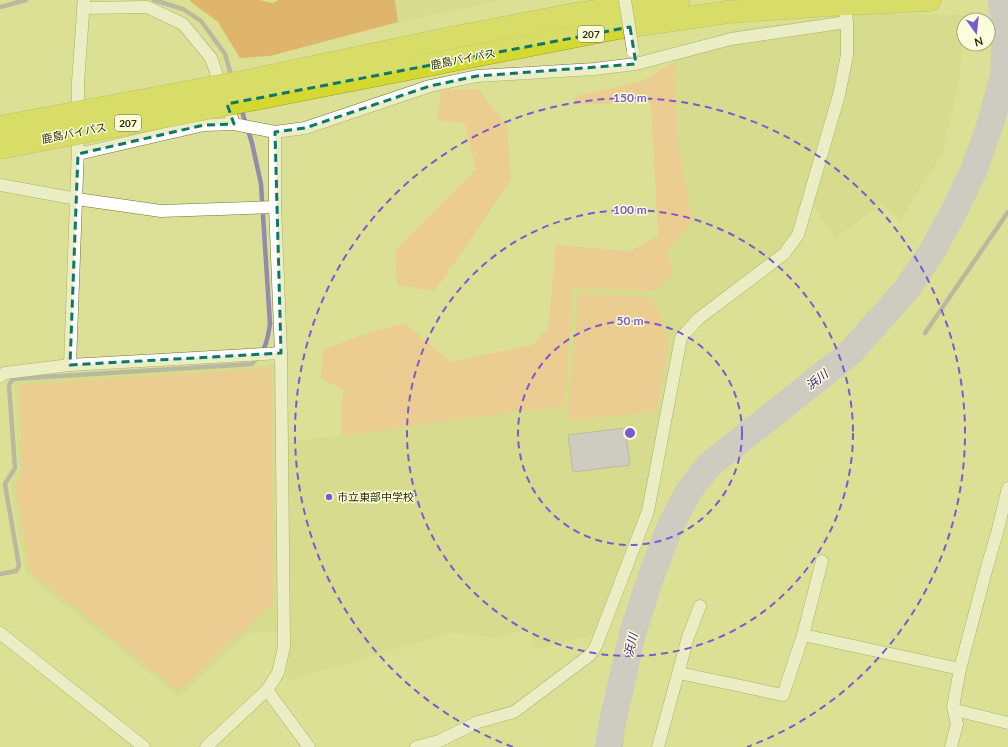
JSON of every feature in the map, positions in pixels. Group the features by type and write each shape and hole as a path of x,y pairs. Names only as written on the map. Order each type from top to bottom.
{"highway":[{"name":"鹿島バイパス","path":"0,148 254,89 446,39 560,17 679,0"},
{"name":"鹿島バイパス","path":"0,127 254,89 618,28 728,12 844,9 930,0"}],"street":[{"path":"625,0 636,64"},
{"path":"70,365 78,154 78,82 83,4 147,8 183,24 211,58 234,124"},
{"path":"78,154 204,125 234,124 275,132 305,128 430,86 477,76 594,69 636,64 844,9 847,55 839,95 798,235 784,254 698,319 681,338 648,511 596,646 590,655 514,712 478,722 439,741 416,747"},
{"path":"206,747 267,690 278,673 284,647 281,352 275,207 275,132"},
{"path":"0,185 76,199 161,211 275,207"},
{"path":"0,376 5,373 70,365 281,352"},
{"path":"951,747 957,724 954,707 960,669 987,567 998,533 1008,488"},
{"path":"679,673 783,695 803,635 822,561"},
{"path":"658,747 688,637 700,606"},
{"path":"0,632 144,747"},
{"path":"803,635 960,669"},
{"path":"267,690 309,747"},
{"path":"955,710 1008,723"}],"highlighted area":[{"path":"630,27 636,64 477,76 430,86 305,128 275,132 281,353 70,365 78,154 204,125 234,124 227,104"}],"shaded area":[{"path":"190,0 260,0 272,3 279,0 395,0 398,22 270,56 240,58 218,22"},
{"path":"395,0 503,0 398,22"},
{"name":"市立東部中学校","path":"861,13 956,15 956,52 961,52 959,82 942,154 900,220 882,204 835,238 814,207 798,245 714,311 674,337 643,510 593,635 536,649 529,628 498,638 451,633 287,681 291,632 248,633 179,697 26,574 10,484 19,468 14,381 276,364 276,444 565,405 572,288 656,291 673,274 667,251 692,221 678,143 673,50 734,30"},
{"path":"674,63 678,143 692,221 667,251 673,274 656,291 572,288 565,405 341,436 343,390 321,378 323,350 362,335 405,323 450,362 532,345 548,328 556,245 631,251 658,235 651,103 573,104 576,96 640,82"},
{"path":"478,89 507,126 511,179 435,291 397,285 395,250 476,169 465,123 438,120 441,90"},
{"path":"579,293 653,298 669,338 656,411 567,421"},
{"path":"271,368 273,603 178,691 30,571 15,485 23,469 19,385"},
{"path":"625,428 630,465 573,472 568,435"},
{"path":"603,734 623,739 622,747 601,747"}],"waterway":[{"path":"0,7 26,0"},
{"path":"154,0 183,9 201,21 225,54 232,78"},
{"name":"浜川","path":"608,747 633,632 650,579 670,527 688,492 709,465 849,354 906,290 933,250 953,213 974,170 991,122 1004,73 1005,26 1001,0"},
{"name":"浜川","path":"1005,26 1008,31"},
{"path":"0,574 16,571 19,566 5,484 15,468 9,385 13,379 252,364 263,350 267,341 270,324 261,184 252,143 241,108"},
{"path":"925,333 1008,212"}],"place":[{"name":"市立東部中学校","path":"329,497"}]}
